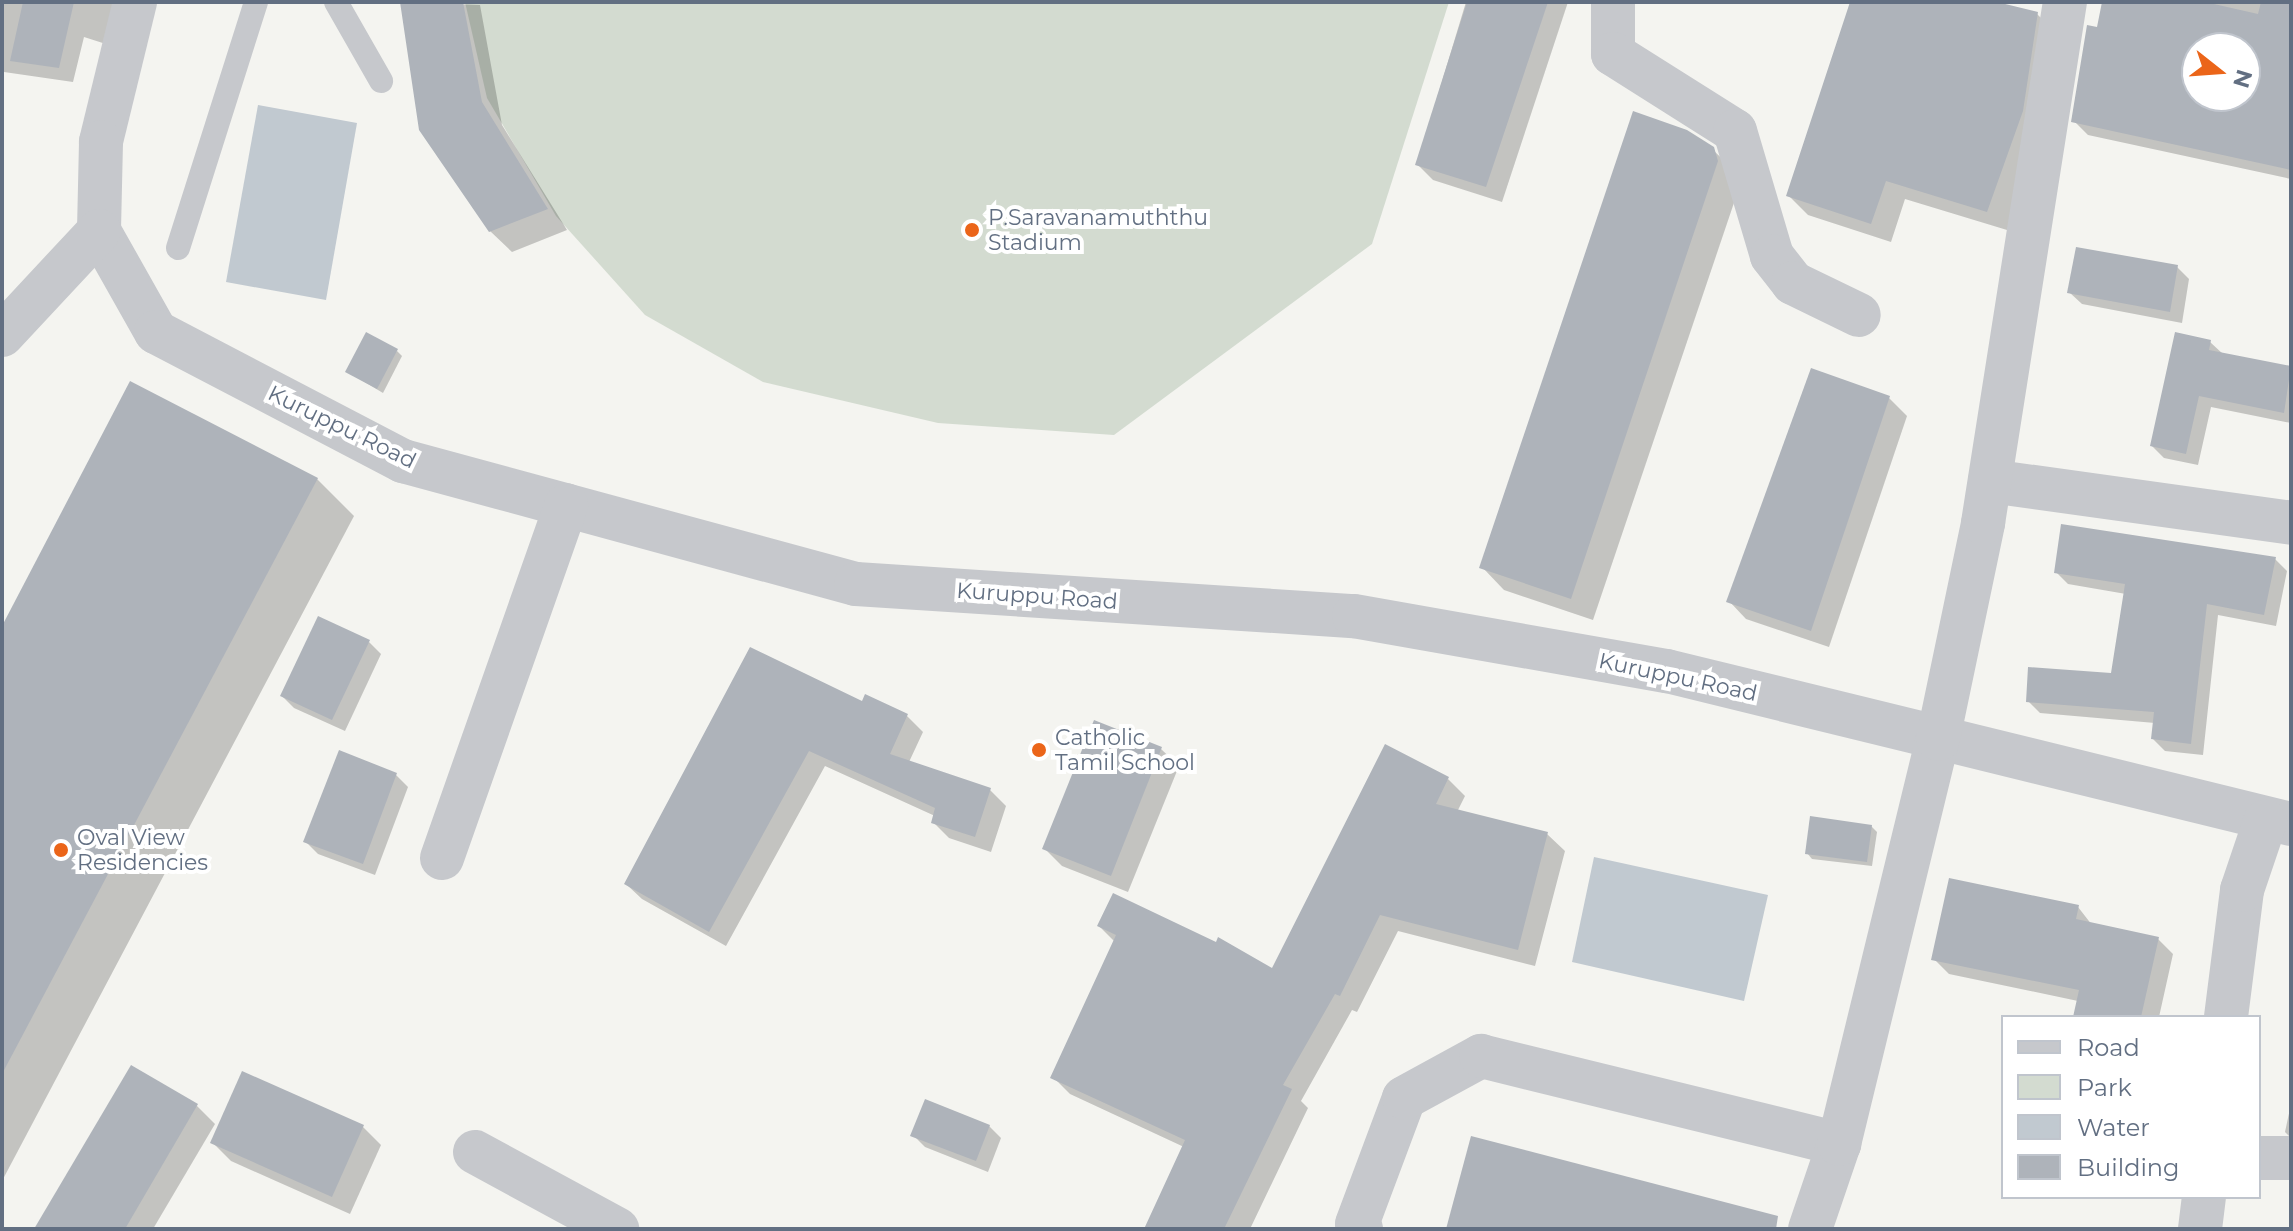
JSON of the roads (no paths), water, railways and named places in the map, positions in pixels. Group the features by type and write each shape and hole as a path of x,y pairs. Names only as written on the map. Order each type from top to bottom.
{"street":[{"path":"2,335 99,231 101,142 135,2"},
{"path":"1613,2 1613,54 1735,131 1772,256 1793,283 1859,315"},
{"path":"1810,1229 1839,1144 1938,739 1990,481 2065,2"},
{"name":"Kuruppu Road","path":"99,231 156,332 403,461 856,584 1354,616 1667,671 2278,823"},
{"path":"1990,481 2291,523"},
{"path":"442,858 566,505"},
{"path":"2226,1015 2242,890 2278,823"},
{"path":"1361,1229 1357,1224 1404,1098 1481,1056 1839,1144"},
{"path":"475,1152 617,1229"},
{"path":"2261,1158 2291,1158"},
{"path":"2200,1229 2204,1199"}],"lane":[{"path":"178,248 256,2"},
{"path":"336,2 381,81"}],"water":[{"path":"258,105 357,123 326,300 226,282"},
{"path":"1594,857 1768,895 1744,1001 1572,962"}],"place":[{"name":"P.Saravanamuththu Stadium","path":"972,230"},
{"name":"Catholic Tamil School","path":"1039,750"},
{"name":"Oval View Residencies","path":"61,850"}]}
